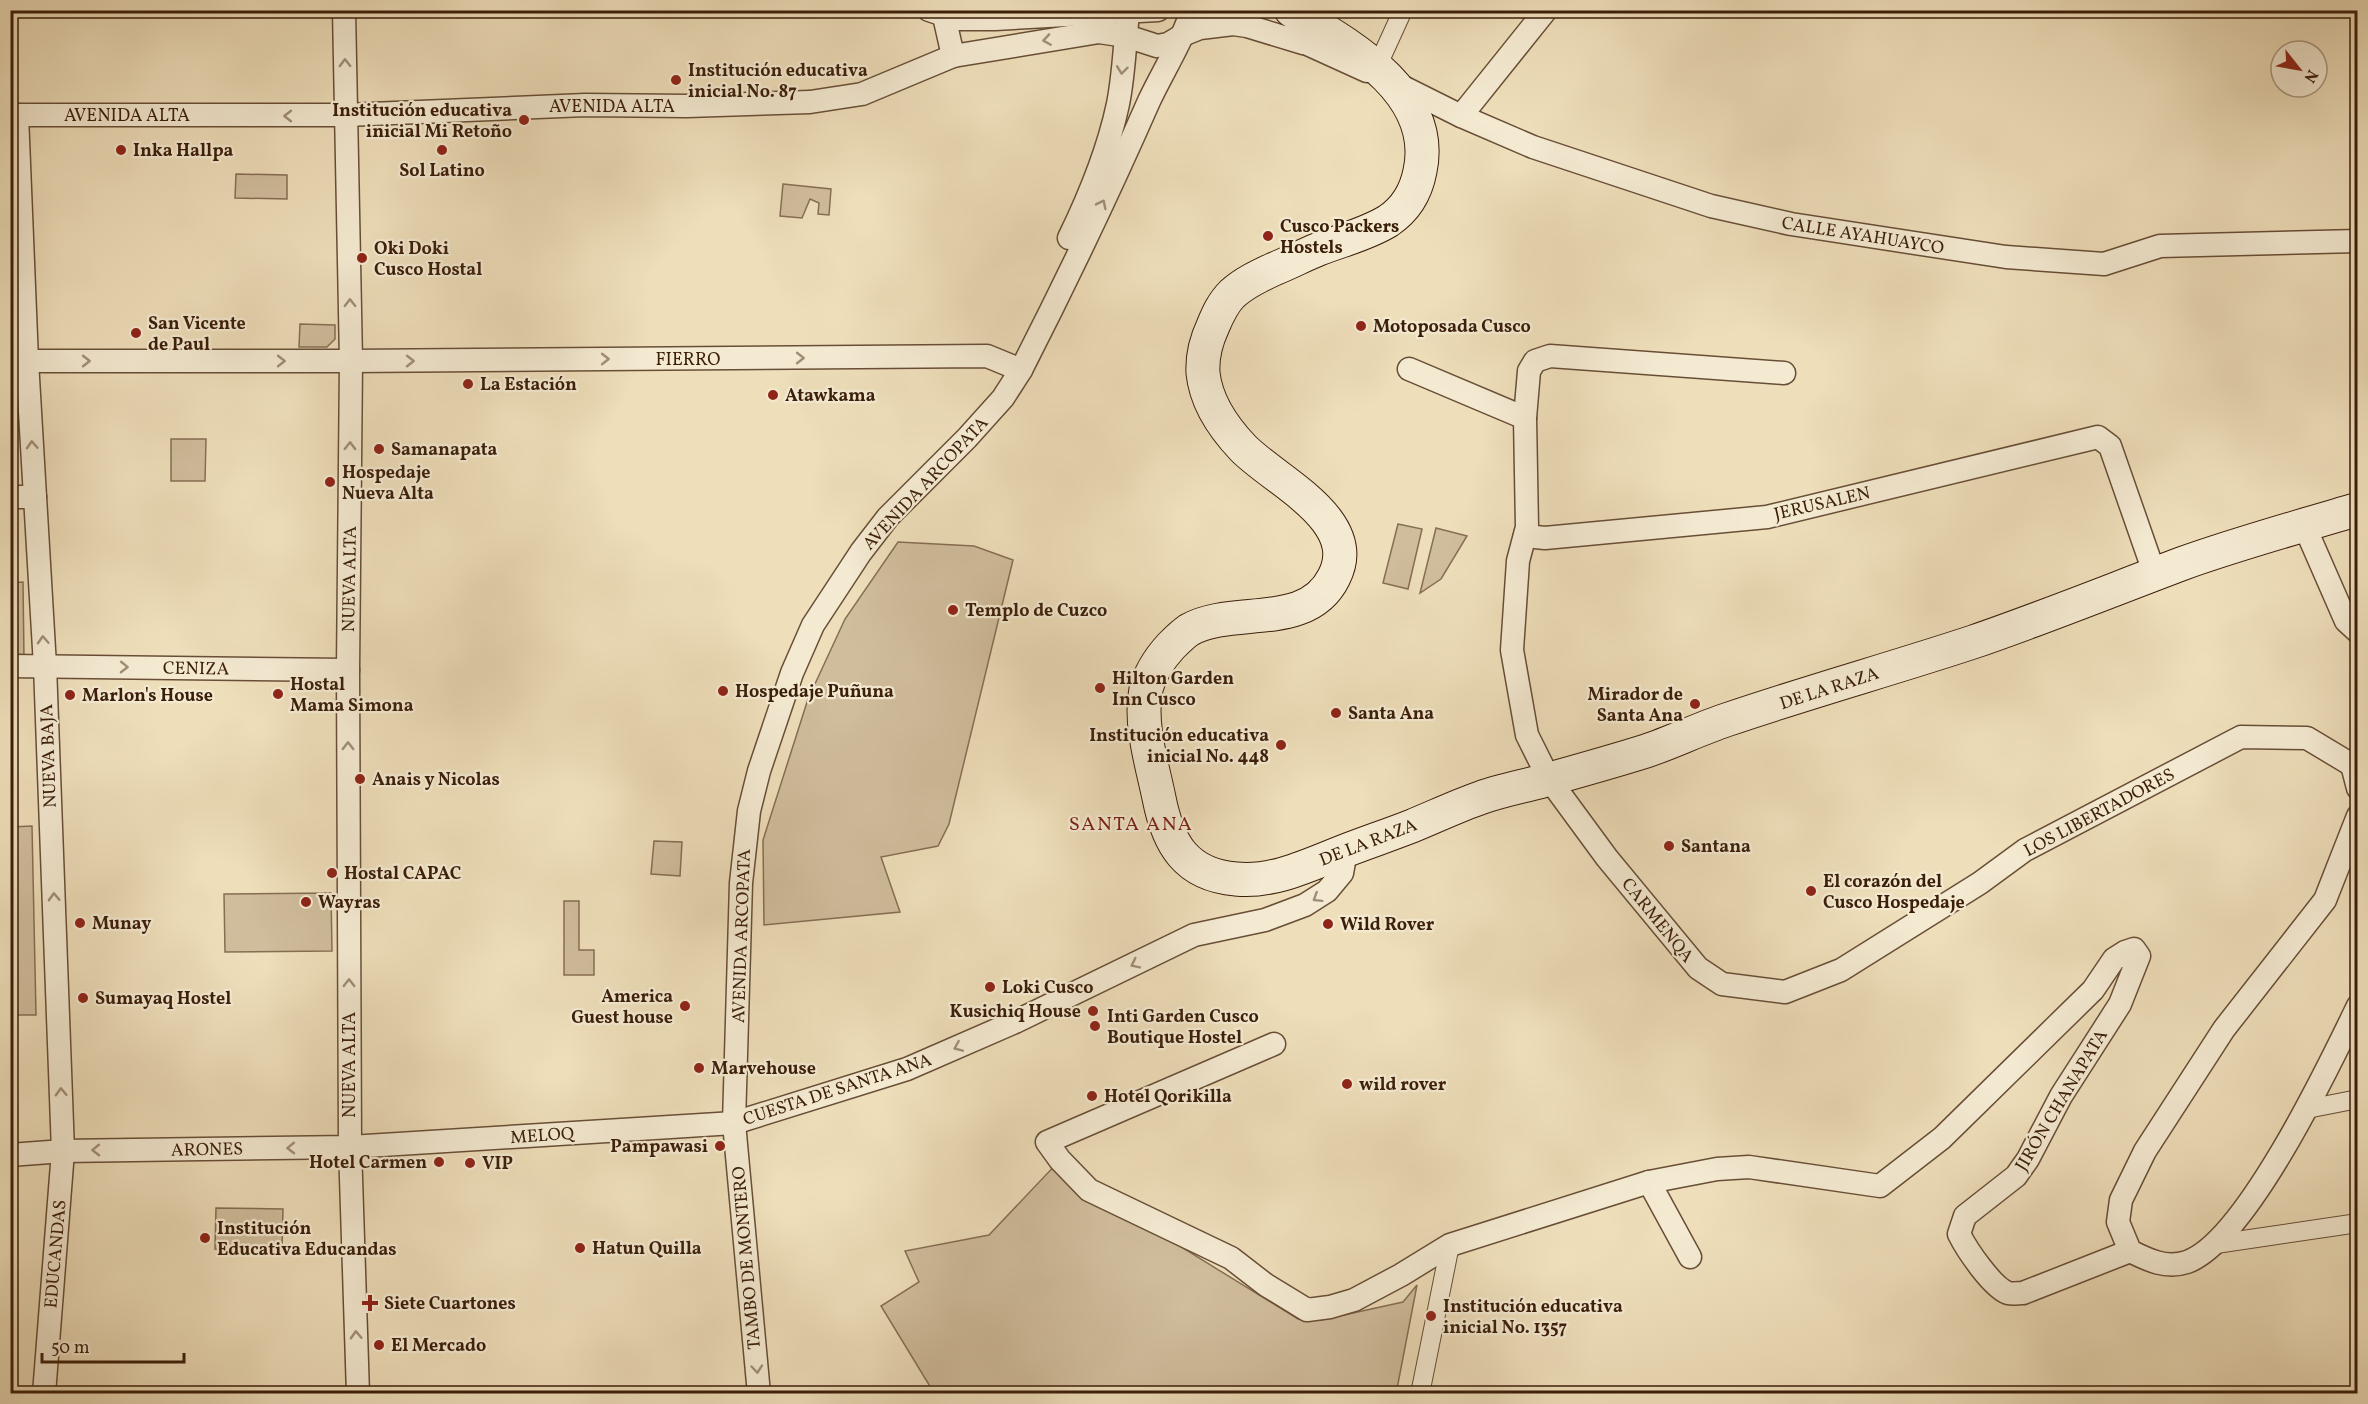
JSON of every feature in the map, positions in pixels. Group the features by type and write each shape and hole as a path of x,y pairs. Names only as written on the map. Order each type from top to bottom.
{"main road":[{"name":"DE LA RAZA","path":"1291,10 1330,33 1384,74 1410,108 1421,132 1423,150 1421,169 1408,204 1392,219 1252,280 1234,293 1222,307 1213,327 1203,360 1204,382 1220,420 1245,451 1320,512 1334,529 1340,550 1335,576 1322,593 1301,607 1286,612 1209,622 1185,632 1165,652 1153,670 1146,691 1146,731 1164,823 1180,852 1194,868 1238,880 1263,879 1301,868 1480,798 1648,750 1722,721 1977,641 2154,574 2358,509"}],"street":[{"name":"NUEVA ALTA","path":"344,10 351,362 348,670 350,1147"},
{"path":"953,56 937,13 995,20 1158,10"},
{"name":"AVENIDA ARCOPATA","path":"726,1123 724,945 731,827 738,796 780,664 800,620 851,541 873,512 1015,367 1114,181 1163,70 1185,34 1192,10"},
{"path":"1238,10 1303,43"},
{"path":"1384,74 1403,10"},
{"path":"1461,116 1546,10"},
{"name":"AVENIDA ARCOPATA","path":"1015,367 1102,162 1118,101 1128,12"},
{"name":"AVENIDA ALTA","path":"14,115 346,116 585,105 687,106 810,102 862,94 953,56 1099,32 1126,36 1157,45 1168,44 1200,28 1233,24 1303,43"},
{"name":"CALLE AYAHUAYCO","path":"1303,43 1384,74 1461,116 1533,147 1711,206 1791,224 2006,257 2104,264 2160,246 2358,241"},
{"name":"NUEVA BAJA","path":"14,115 19,361 35,497 45,666 63,1151"},
{"name":"FIERRO","path":"19,361 351,362 987,356 1015,367"},
{"name":"CARMENQA","path":"1784,373 1550,356 1535,361 1530,371 1525,418 1526,537 1518,561 1512,651 1527,735 1549,779 1607,858 1698,968 1722,984 1785,992 1841,970"},
{"path":"1409,369 1525,418"},
{"name":"JERUSALEN","path":"1526,537 1545,538 1767,517 2098,437 2110,446 2154,574"},
{"path":"10,497 35,497"},
{"path":"2304,525 2346,621 2358,632"},
{"name":"CENIZA","path":"10,666 348,670"},
{"name":"LOS LIBERTADORES","path":"1841,970 1980,883 2025,850 2241,737 2307,738 2352,765 2358,788"},
{"path":"2358,816 2325,900 2224,1029 2145,1151 2121,1200 2118,1222 2130,1251 2158,1265 2187,1262 2217,1244 2256,1192 2307,1109 2358,1006"},
{"name":"CUESTA DE SANTA ANA","path":"726,1123 907,1069 1015,1022 1194,935 1265,920 1305,905 1327,891 1342,873 1346,851"},
{"name":"JIRÓN CHANAPATA","path":"1649,1182 1717,1169 1749,1167 1880,1186 1942,1138 2093,990 2114,958 2134,949 2139,956 2120,1004 2061,1096 2028,1159 2016,1176 1965,1216 1959,1234 1965,1247 1998,1287 2010,1294 2023,1293 2130,1251"},
{"path":"1274,1044 1047,1142 1060,1161 1089,1190 1231,1258 1266,1285 1307,1310 1330,1307 1354,1300 1450,1245 1649,1182 1690,1257"},
{"path":"2307,1109 2358,1099"},
{"name":"MELOQ","path":"350,1147 726,1123"},
{"name":"TAMBO DE MONTERO","path":"726,1123 759,1394"},
{"path":"350,1147 358,1394"},
{"name":"ARONES","path":"10,1155 63,1151 350,1147"},
{"name":"EDUCANDAS","path":"44,1394 63,1151"},
{"path":"2217,1244 2358,1223"},
{"path":"1420,1394 1450,1245"}],"shaded area":[{"path":"236,174 287,175 287,199 235,198"},
{"path":"783,184 831,189 829,215 818,214 819,203 810,199 802,218 780,216"},
{"path":"300,324 335,325 335,339 327,347 299,347"},
{"path":"171,439 206,439 205,481 171,481"},
{"path":"1398,524 1422,529 1408,589 1383,583"},
{"path":"1436,528 1467,536 1441,579 1420,593"},
{"path":"898,542 974,546 1013,560 949,824 938,846 881,857 900,912 764,925 763,840 808,699 845,619"},
{"path":"23,582 24,658 11,659 10,583"},
{"path":"32,826 36,1015 11,1015 11,827"},
{"path":"654,841 682,842 680,876 651,874"},
{"path":"331,893 332,951 225,952 224,894"},
{"path":"564,901 579,901 579,950 594,950 594,975 564,975"},
{"path":"1060,1160 1089,1190 1298,1319 1321,1320 1403,1302 1417,1285 1396,1394 934,1393 881,1306 919,1282 905,1251 989,1235"},
{"path":"216,1208 283,1209 282,1251 215,1249"}],"place":[{"name":"Institución educativa inicial No. 87","path":"676,80"},
{"name":"Institución educativa inicial Mi Retoño","path":"524,120"},
{"name":"Inka Hallpa","path":"121,150"},
{"name":"Sol Latino","path":"442,150"},
{"name":"Cusco Packers Hostels","path":"1268,236"},
{"name":"Oki Doki Cusco Hostal","path":"362,258"},
{"name":"Motoposada Cusco","path":"1361,326"},
{"name":"San Vicente de Paul","path":"136,333"},
{"name":"La Estación","path":"468,384"},
{"name":"Atawkama","path":"773,395"},
{"name":"Samanapata","path":"379,449"},
{"name":"Hospedaje Nueva Alta","path":"330,482"},
{"name":"Templo de Cuzco","path":"953,610"},
{"name":"Hilton Garden Inn Cusco","path":"1100,688"},
{"name":"Hospedaje Puñuna","path":"723,691"},
{"name":"Hostal Mama Simona","path":"278,694"},
{"name":"Marlon's House","path":"70,695"},
{"name":"Mirador de Santa Ana","path":"1695,704"},
{"name":"Santa Ana","path":"1336,713"},
{"name":"Institución educativa inicial No. 448","path":"1281,745"},
{"name":"Anais y Nicolas","path":"360,779"},
{"name":"Santana","path":"1669,846"},
{"name":"Hostal CAPAC","path":"332,873"},
{"name":"El corazón del Cusco Hospedaje","path":"1811,891"},
{"name":"Wayras","path":"306,902"},
{"name":"Munay","path":"80,923"},
{"name":"Wild Rover","path":"1328,924"},
{"name":"Loki Cusco","path":"990,987"},
{"name":"Sumayaq Hostel","path":"83,998"},
{"name":"America Guest house","path":"685,1006"},
{"name":"Kusichiq House","path":"1093,1011"},
{"name":"Inti Garden Cusco Boutique Hostel","path":"1095,1026"},
{"name":"Marvehouse","path":"699,1068"},
{"name":"wild rover","path":"1347,1084"},
{"name":"Hotel Qorikilla","path":"1092,1096"},
{"name":"Pampawasi","path":"720,1146"},
{"name":"Hotel Carmen","path":"439,1162"},
{"name":"VIP","path":"470,1163"},
{"name":"Institución Educativa Educandas","path":"205,1238"},
{"name":"Hatun Quilla","path":"580,1248"},
{"name":"Siete Cuartones","path":"370,1303"},
{"name":"Institución educativa inicial No. 1357","path":"1431,1316"},
{"name":"El Mercado","path":"379,1345"}],"district":[{"name":"SANTA ANA","path":"1131,823"}]}
